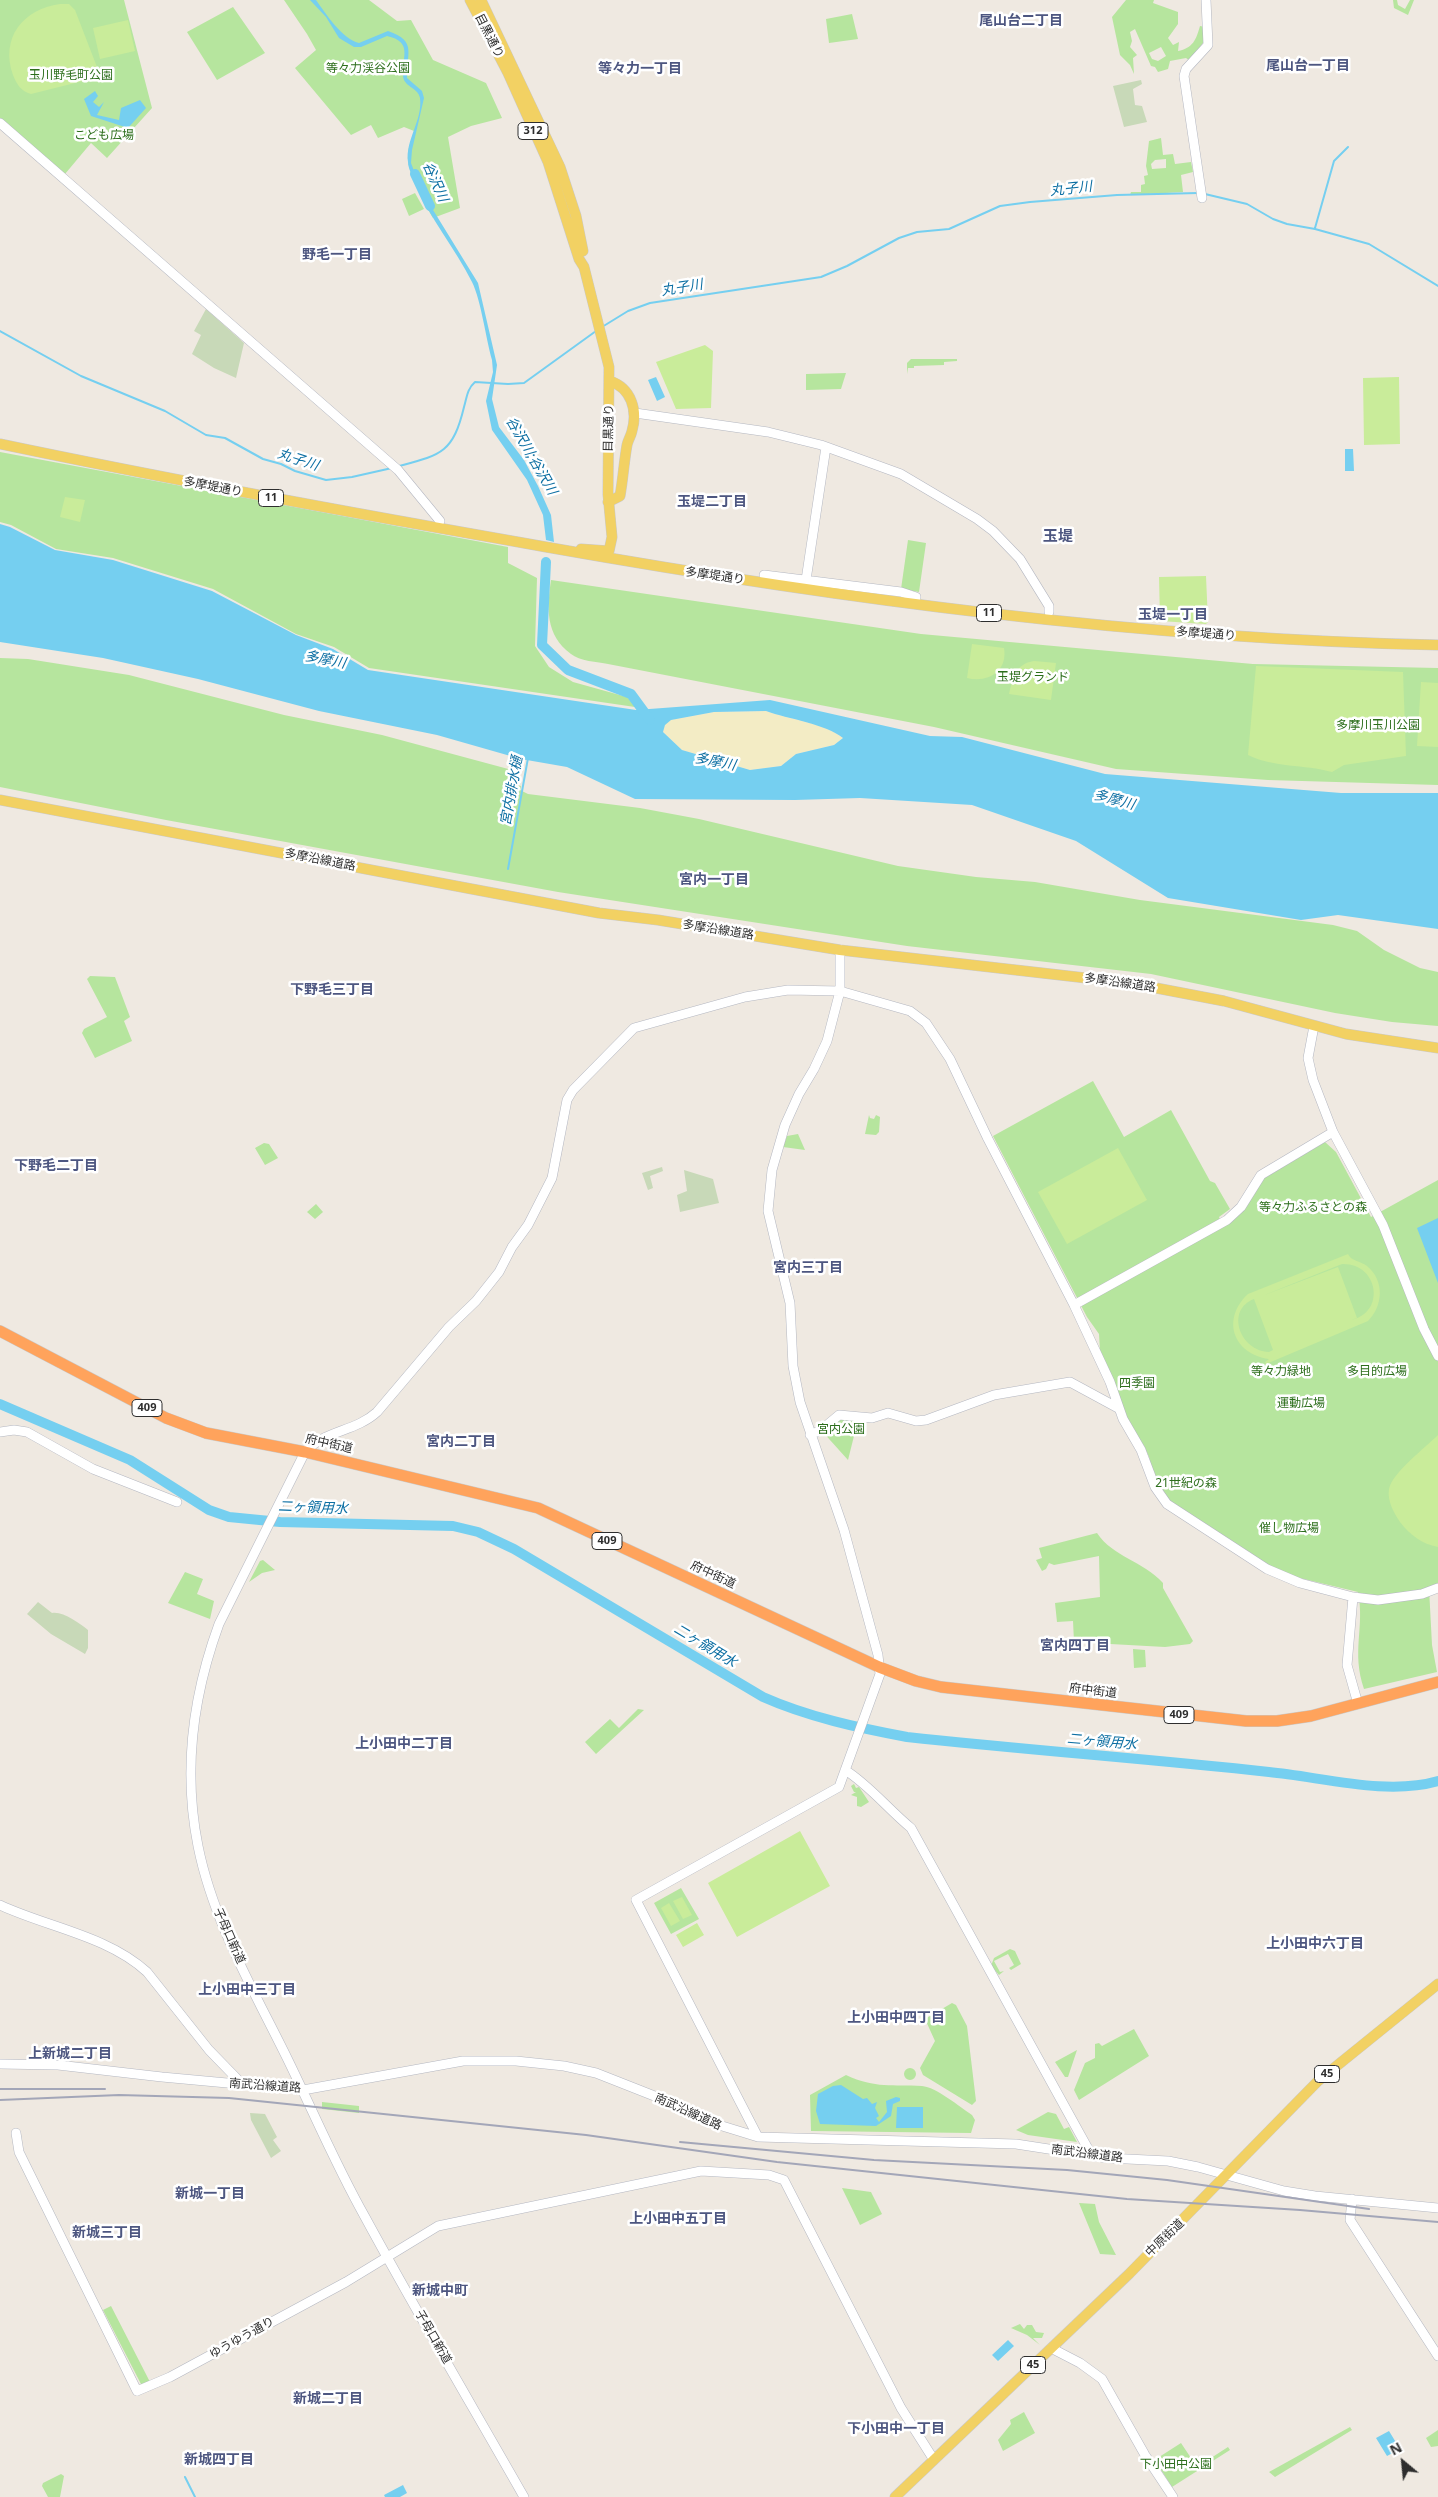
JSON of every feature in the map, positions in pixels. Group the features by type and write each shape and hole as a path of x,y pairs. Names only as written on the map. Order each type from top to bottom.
{"highway":[{"name":"府中街道","path":"0,1331 179,1425 223,1437 305,1452 538,1508 879,1666 916,1681 941,1687 1231,1720 1287,1720 1358,1704 1438,1682"}],"main road":[{"name":"目黒通り","path":"470,0 508,74 548,162 579,259 584,267"},
{"name":"目黒通り","path":"480,0 562,174 576,216 584,267 608,359 610,380 608,502 612,537 609,551 581,549 569,552"},
{"path":"608,502 620,496 627,445 632,432 635,413 628,394 621,385 610,380"},
{"name":"多摩堤通り","path":"0,444 189,483 569,552 673,570 916,604 1142,630 1438,645"},
{"name":"多摩沿線道路","path":"0,800 86,818 590,912 840,950 1130,983 1217,1000 1362,1037 1438,1048"},
{"name":"中原街道","path":"895,2497 1129,2274 1318,2081 1438,1984"}],"street":[{"path":"1201,195 1184,76 1186,69 1208,46 1206,0"},
{"path":"0,123 393,465 440,521"},
{"path":"635,413 768,432 826,447 901,474 985,524 1005,542 1020,559 1049,606 1049,612"},
{"path":"806,580 826,447"},
{"path":"764,574 900,592 916,597 916,604"},
{"path":"758,2137 636,1900 839,1787 880,1674 844,1530 800,1402 793,1366 790,1303 770,1225 769,1188 785,1125 827,1041 840,991 840,950"},
{"path":"305,1452 318,1441 360,1425 377,1412 499,1272 549,1186 570,1095 627,1033 643,1024 745,997 795,990 840,991 910,1011 926,1023 941,1042 1074,1305 1110,1382 1118,1408 1141,1450 1155,1487 1166,1504 1266,1569 1285,1578 1353,1597 1390,1599 1422,1594 1438,1588"},
{"path":"1314,1026 1309,1047 1310,1071 1333,1132 1383,1225 1424,1329 1438,1356"},
{"path":"1074,1305 1227,1220 1241,1207 1261,1175 1333,1132"},
{"path":"810,1435 821,1430 839,1415 869,1418 888,1413 916,1421 926,1420 994,1395 1067,1383 1078,1385 1118,1408"},
{"path":"0,1432 18,1430 27,1432 93,1469 177,1502"},
{"name":"子母口新道","path":"305,1452 234,1591 209,1652 193,1721 190,1771 199,1852 216,1908 229,1939 354,2197 524,2497"},
{"path":"1353,1597 1347,1665 1358,1704"},
{"path":"845,1770 857,1776 873,1795 912,1828 1092,2156"},
{"path":"0,1905 99,1943 134,1961 147,1972 209,2050 243,2085"},
{"name":"南武沿線道路","path":"0,2064 58,2064 303,2090 463,2061 516,2061 564,2066 596,2073 662,2099 706,2121 758,2137 1016,2144 1092,2156 1168,2161 1284,2190 1438,2208"},
{"name":"ゆうゆう通り","path":"16,2133 19,2152 138,2391 170,2377 346,2282 438,2226 701,2171 769,2175 784,2180 900,2408 934,2460"},
{"path":"1352,2198 1350,2220 1438,2356"},
{"path":"1050,2348 1080,2363 1102,2379 1145,2455 1173,2497"}],"green space":[{"name":"玉川野毛町公園","path":"0,0 124,0 152,108 107,158 91,143 65,174 0,118"},
{"name":"等々力渓谷公園","path":"284,0 369,0 397,21 411,20 433,60 486,83 502,118 471,126 448,137 460,208 433,218 425,205 408,162 414,131 404,127 378,138 371,125 351,135 295,68 316,50"},
{"path":"1126,0 1154,0 1153,3 1178,12 1178,24 1168,38 1173,45 1179,42 1178,51 1187,48 1193,43 1200,26 1205,27 1205,40 1190,61 1186,58 1170,61 1168,69 1158,72 1155,67 1151,66 1135,29 1130,32 1132,41 1130,47 1137,55 1133,58 1134,74 1130,65 1120,55 1112,17","holes":["1161,47 1166,56 1158,61 1152,59 1149,53"]},
{"path":"1393,0 1397,0 1398,5 1405,9 1410,0 1414,0 1408,15 1394,8"},
{"path":"60,4 69,4 75,10 97,67 91,79 31,94 20,87 13,75 10,62 12,38 25,19 35,12"},
{"path":"233,7 265,53 217,80 187,32"},
{"path":"852,14 858,39 829,43 826,19"},
{"path":"128,20 135,51 100,59 93,28"},
{"path":"1141,80 1142,84 1133,89 1135,105 1142,106 1147,122 1124,127 1113,86"},
{"path":"1161,138 1163,155 1173,154 1175,164 1191,162 1193,172 1181,175 1183,192 1130,195 1131,192 1141,192 1141,185 1145,184 1144,176 1148,175 1146,166 1149,141","holes":["1166,159 1166,168 1152,169 1151,164 1155,160"]},
{"path":"415,193 424,209 409,216 402,199"},
{"path":"206,309 244,343 236,378 214,368 192,354 201,335 194,331"},
{"path":"705,345 713,351 711,408 676,409 656,362"},
{"path":"911,359 957,359 957,361 944,362 944,365 914,366 914,368 908,368 907,374 907,363"},
{"path":"846,373 841,389 806,390 806,374"},
{"path":"1399,377 1400,444 1364,445 1363,378"},
{"path":"0,452 508,547 508,563 537,578 535,646 549,667 573,682 627,697 636,705 635,707 369,668 334,647 296,634 213,589 113,558 56,549 11,525 0,522"},
{"path":"65,497 85,500 80,522 60,517"},
{"path":"908,540 926,543 919,592 901,589"},
{"path":"1206,576 1208,622 1206,624 1160,621 1159,577"},
{"name":"多摩川玉川公園","path":"551,580 921,634 1253,664 1438,668 1438,785 1268,780 1116,769 934,727 584,660 574,656 563,647 552,630 549,611"},
{"path":"972,644 1004,648 1003,664 994,674 982,679 967,678"},
{"path":"0,658 28,659 129,675 284,715 382,735 512,770 508,783 521,786 520,790 528,794 640,808 699,819 898,866 976,877 1035,882 1140,900 1333,925 1357,931 1384,950 1420,968 1438,972 1438,1026 1392,1022 1335,1013 1151,974 907,946 558,892 166,820 0,787"},
{"name":"玉堤グランド","path":"1034,661 1056,663 1051,700 1009,694 1014,677 1019,669 1023,665"},
{"path":"1256,666 1403,672 1406,756 1344,765 1332,772 1268,762 1248,755"},
{"path":"1421,682 1438,683 1438,747 1417,746"},
{"path":"90,976 115,977 130,1017 124,1021 132,1041 95,1058 82,1033 84,1029 107,1017 87,979"},
{"name":"等々力緑地","path":"1093,1081 1124,1137 1171,1110 1210,1181 1215,1183 1230,1209 1219,1217 1222,1225 1261,1180 1325,1142 1336,1152 1371,1217 1438,1180 1438,1585 1429,1588 1432,1645 1437,1672 1364,1689 1360,1675 1358,1651 1360,1605 1358,1592 1287,1575 1266,1565 1170,1502 1153,1474 1149,1457 1127,1421 1100,1351 1099,1334 1087,1317 993,1136"},
{"path":"869,1115 870,1118 874,1119 876,1115 880,1117 879,1132 876,1135 865,1134"},
{"path":"798,1134 805,1150 783,1147 787,1136"},
{"path":"264,1143 269,1144 278,1158 265,1165 255,1148"},
{"path":"1118,1148 1147,1200 1067,1244 1038,1192"},
{"path":"662,1167 663,1171 650,1176 653,1188 648,1190 642,1173"},
{"path":"684,1170 713,1179 719,1203 680,1212 677,1195 687,1191"},
{"path":"316,1204 323,1212 315,1219 307,1212"},
{"path":"1348,1254 1353,1260 1367,1266 1373,1272 1377,1279 1380,1294 1377,1308 1368,1321 1266,1364 1265,1362 1269,1359 1257,1356 1247,1350 1239,1343 1235,1334 1233,1324 1240,1304 1248,1294","holes":["1342,1264 1354,1266 1364,1271 1374,1289 1370,1308 1357,1318 1338,1267 1262,1296","1254,1299 1273,1350 1269,1352 1259,1350 1250,1345 1240,1329 1238,1320 1240,1312 1245,1304"]},
{"name":"宮内公園","path":"839,1415 859,1416 848,1460 821,1430"},
{"path":"1438,1435 1438,1547 1422,1541 1404,1527 1393,1511 1389,1489 1396,1476 1410,1460"},
{"path":"1097,1533 1111,1548 1146,1569 1163,1583 1163,1588 1193,1641 1190,1644 1165,1647 1074,1642 1073,1621 1057,1622 1055,1603 1100,1597 1099,1556 1054,1565 1049,1563 1046,1569 1042,1571 1036,1560 1042,1558 1039,1548"},
{"path":"263,1560 275,1570 262,1573 249,1582 260,1561"},
{"path":"185,1572 203,1579 197,1594 214,1601 210,1619 168,1603"},
{"path":"38,1602 52,1613 66,1616 88,1630 88,1648 85,1654 51,1634 27,1614"},
{"path":"1133,1649 1145,1650 1146,1667 1134,1668"},
{"path":"638,1709 644,1710 596,1754 585,1742 610,1719 619,1728"},
{"path":"854,1784 856,1788 859,1787 869,1802 861,1807 857,1806 857,1797 851,1795 856,1792 854,1792 851,1786"},
{"path":"800,1831 830,1886 737,1937 708,1883"},
{"path":"681,1888 699,1919 671,1934 654,1903"},
{"path":"682,1897 692,1915 683,1919 673,1901"},
{"path":"669,1903 680,1921 671,1926 661,1908"},
{"path":"697,1923 704,1935 683,1947 676,1935"},
{"path":"1010,1949 1015,1951 1021,1964 1011,1970 1009,1968 1014,1965 1008,1954 994,1961 1000,1972 1004,1971 999,1975 991,1966 994,1958"},
{"path":"952,2003 956,2005 967,2026 976,2101 972,2105 923,2075 920,2068 935,2041 925,2019"},
{"path":"1134,2029 1149,2056 1079,2100 1074,2090 1085,2063 1095,2058 1095,2044 1099,2043 1102,2046"},
{"path":"1077,2050 1068,2077 1065,2077 1055,2062"},
{"path":"908,2068 912,2068 916,2074 912,2080 908,2080 904,2076 904,2072"},
{"path":"846,2075 875,2084 928,2087 972,2115 975,2120 971,2133 811,2131 810,2095"},
{"path":"322,2102 359,2106 359,2113 322,2109"},
{"path":"1048,2112 1056,2114 1064,2129 1069,2127 1077,2142 1028,2135 1016,2130"},
{"path":"250,2113 265,2114 277,2137 273,2140 281,2151 271,2158 251,2120"},
{"path":"842,2188 871,2192 882,2214 860,2225"},
{"path":"1079,2203 1095,2204 1099,2222 1116,2255 1100,2254"},
{"path":"111,2306 150,2382 142,2386 103,2310"},
{"path":"1020,2324 1024,2329 1027,2325 1032,2325 1036,2332 1044,2333 1042,2338 1033,2338 1040,2345 1027,2335 1011,2328"},
{"path":"1024,2412 1035,2433 1003,2451 998,2440 1011,2424 1010,2420"},
{"path":"1350,2427 1352,2430 1275,2477 1269,2472"},
{"path":"1438,2430 1438,2446 1431,2447 1426,2438"},
{"name":"下小田中公園","path":"1181,2443 1197,2467 1228,2447 1230,2450 1172,2487 1156,2459"},
{"path":"61,2474 64,2476 60,2497 48,2497 42,2486 43,2483"}],"sand":[{"path":"766,711 825,728 843,738 834,745 796,754 781,766 750,770 682,750 663,732 665,724 670,720 714,712"}],"water":[{"path":"310,0 316,0 335,25 353,41 359,43 388,31 403,39 407,44 407,78 422,91 424,98 412,150 411,163 422,192 478,283 497,365 492,399 499,427 524,460 538,486 551,515 554,542 546,540 543,515 527,480 492,430 486,401 493,372 492,360 481,309 472,282 428,209 409,167 409,146 419,114 420,98 419,94 404,79 403,46 400,42 387,36 361,47 354,47 339,38 326,17"},
{"path":"95,91 98,96 93,102 99,107 104,102 97,115 119,120 121,108 140,100 146,108 128,128 91,116 84,99"},
{"path":"656,377 665,397 657,401 648,380"},
{"path":"1345,449 1353,449 1354,471 1345,471"},
{"name":"多摩川","path":"0,524 10,527 55,550 113,560 212,591 296,635 333,649 368,670 636,710 770,700 930,736 962,737 1105,774 1341,793 1438,793 1438,929 1338,915 1301,920 1168,898 1076,841 972,805 860,798 795,800 635,799 567,767 521,759 437,735 319,711 198,679 103,658 0,642","holes":["766,711 817,725 843,738 834,745 796,754 781,766 750,770 682,750 663,732 665,725 671,720 714,712"]},
{"path":"1438,1218 1438,1283 1417,1228"},
{"path":"841,2085 863,2099 867,2098 872,2104 877,2102 875,2108 879,2116 876,2118 879,2122 887,2112 886,2101 896,2097 900,2098 900,2101 893,2104 891,2116 876,2126 820,2124 816,2111 818,2094 833,2086"},
{"path":"897,2107 923,2107 923,2128 896,2128"},
{"path":"1008,2340 1014,2346 998,2361 992,2355"},
{"path":"1389,2431 1400,2449 1387,2456 1376,2438"},
{"path":"403,2485 407,2493 400,2497 385,2497 384,2495"}],"waterway":[{"path":"1315,228 1334,161 1348,147"},
{"name":"谷沢川","path":"415,174 430,206"},
{"name":"丸子川","path":"602,327 628,311 650,303 821,277 847,266 899,238 917,232 949,229 1000,206 1117,195 1198,193"},
{"name":"丸子川","path":"1205,194 1247,204 1273,219 1287,224 1315,229 1369,244 1438,286"},
{"name":"丸子川","path":"0,331 81,376 165,411 206,435 225,438 263,459 281,464 295,471 326,480 352,477 392,468"},
{"name":"丸子川","path":"399,466 435,455 450,443 460,422 469,390 475,382 524,383 596,331"},
{"name":"谷沢川;谷沢川","path":"546,562 542,645 568,670 631,694 650,720"},
{"name":"宮内排水樋","path":"508,869 528,758"},
{"name":"二ヶ領用水","path":"0,1404 130,1460 209,1510 229,1517 280,1522 453,1526 478,1532 514,1549 763,1697 834,1721 907,1737 1289,1774 1354,1784 1398,1787 1438,1781"},
{"path":"185,2477 195,2497"}],"railway":[{"path":"0,2089 105,2089"},
{"path":"0,2100 119,2095 229,2098 586,2135 777,2162 1127,2199 1300,2210 1438,2222"},
{"path":"680,2142 874,2160 1067,2170 1167,2180 1369,2209"}],"district":[{"name":"尾山台二丁目","path":"1021,21"},
{"name":"尾山台一丁目","path":"1308,66"},
{"name":"等々力一丁目","path":"640,69"},
{"name":"野毛一丁目","path":"337,255"},
{"name":"玉堤二丁目","path":"712,502"},
{"name":"玉堤","path":"1058,537"},
{"name":"玉堤一丁目","path":"1173,615"},
{"name":"宮内一丁目","path":"714,880"},
{"name":"下野毛三丁目","path":"332,990"},
{"name":"下野毛二丁目","path":"56,1166"},
{"name":"宮内三丁目","path":"808,1268"},
{"name":"宮内二丁目","path":"461,1442"},
{"name":"宮内四丁目","path":"1075,1646"},
{"name":"上小田中二丁目","path":"404,1744"},
{"name":"上小田中六丁目","path":"1315,1944"},
{"name":"上小田中三丁目","path":"247,1990"},
{"name":"上小田中四丁目","path":"896,2018"},
{"name":"上新城二丁目","path":"70,2054"},
{"name":"新城一丁目","path":"210,2194"},
{"name":"上小田中五丁目","path":"678,2219"},
{"name":"新城三丁目","path":"107,2233"},
{"name":"新城中町","path":"440,2291"},
{"name":"新城二丁目","path":"328,2399"},
{"name":"下小田中一丁目","path":"896,2429"},
{"name":"新城四丁目","path":"219,2460"}],"park label":[{"name":"こども広場","path":"104,136"},
{"name":"等々力ふるさとの森","path":"1313,1208"},
{"name":"多目的広場","path":"1377,1372"},
{"name":"四季園","path":"1137,1384"},
{"name":"運動広場","path":"1301,1404"},
{"name":"21世紀の森","path":"1186,1484"},
{"name":"催し物広場","path":"1289,1529"}]}
